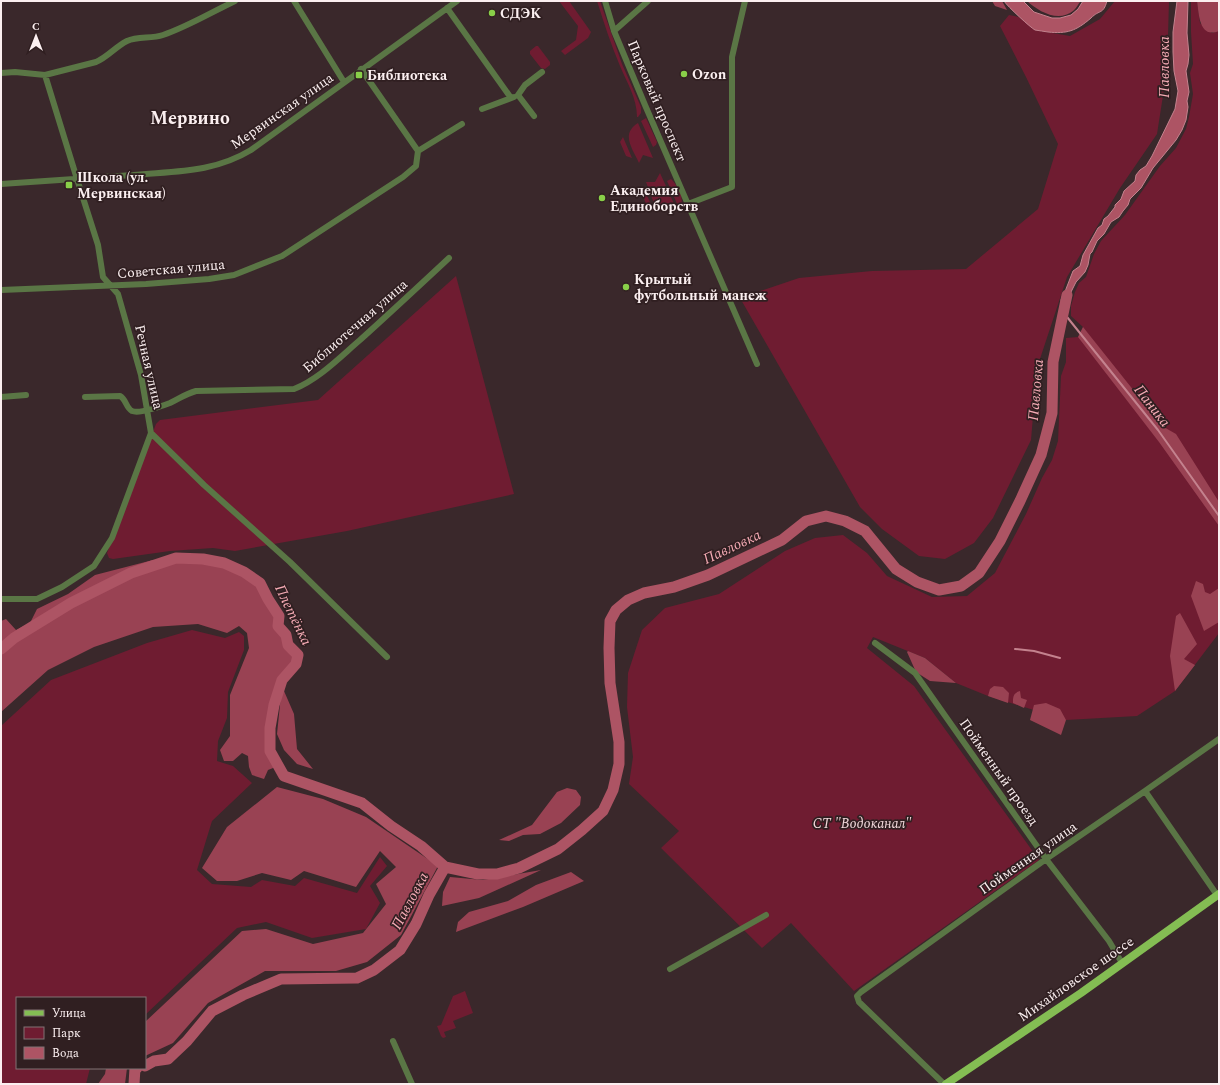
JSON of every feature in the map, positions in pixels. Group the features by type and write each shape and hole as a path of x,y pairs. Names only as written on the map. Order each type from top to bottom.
{"main road":[{"name":"Михайловское шоссе","path":"945,1084 1122,963 1218,895"}],"street":[{"path":"1,73 15,72 45,75 96,62 103,59 128,40 161,36 235,1"},
{"path":"294,1 344,82"},
{"name":"Мервинская улица","path":"1,184 77,180 201,169 226,163 251,150 457,1"},
{"name":"Парковый проспект","path":"605,1 614,31 757,364"},
{"path":"614,31 648,1"},
{"path":"688,204 732,187 732,57 745,1"},
{"path":"447,8 511,98"},
{"path":"362,69 418,151 462,124"},
{"path":"482,109 518,95 525,85 542,72"},
{"name":"Речная улица","path":"45,75 98,245 102,277 118,294 141,376 151,433"},
{"path":"518,95 534,116"},
{"name":"Советская улица","path":"1,290 109,286 234,276 282,256 403,177 416,166 418,151"},
{"name":"Библиотечная улица","path":"85,396 120,396 132,411 147,410 171,403 185,394 196,391 294,389 303,385 344,354 449,258"},
{"path":"1,397 26,395"},
{"path":"1,599 38,599 62,587 94,566 112,538 151,433 204,485 290,562 388,657"},
{"name":"Пойменный проезд","path":"875,643 915,673 1046,859 1109,941 1122,963"},
{"name":"Пойменная улица","path":"945,1084 859,1002 857,996 1046,859 1145,792 1219,739"},
{"path":"1145,792 1218,895"},
{"path":"670,969 766,915"},
{"path":"393,1041 412,1084"}],"green space":[{"path":"559,1 569,1 591,32 588,38 565,55 561,51 576,40 578,26"},
{"path":"597,1 600,1 622,64 641,107 641,113 638,117 633,97 605,26"},
{"path":"1115,1 1169,1 1167,70 1157,134 1120,188 1067,277 1037,368 1031,440 993,518 974,543 945,559 919,556 882,529 860,507 740,298 799,278 872,271 966,269 1038,209 1058,144 1000,26 1009,15 1019,17 1035,30 1070,36 1100,19"},
{"name":"СТ \"Водоканал\"","path":"1191,1 1197,1 1200,23 1212,33 1219,31 1219,633 1175,691 1137,716 1066,720 988,696 956,683 925,658 873,637 867,648 914,686 1039,860 854,991 791,923 762,948 661,848 679,831 629,784 633,757 627,707 628,673 642,630 665,608 719,594 785,551 815,538 843,535 867,553 887,576 932,597 967,596 995,573 1052,460 1058,441 1061,376 1066,362 1066,338 1078,337 1083,327 1071,316 1071,306 1075,292 1079,283 1086,277 1094,254 1101,241 1125,215 1160,166 1176,148 1186,129 1193,94 1190,73 1193,64"},
{"path":"538,46 550,62 550,65 545,69 541,68 530,54 530,51"},
{"path":"646,118 657,142 653,147 641,121"},
{"path":"638,123 653,158 643,155 639,163 631,147 629,137 633,127"},
{"path":"623,137 632,158 626,156 620,142"},
{"path":"660,173 676,208 663,210 655,204 646,182 655,182"},
{"path":"671,179 678,187 681,194 682,202 681,205 678,206 667,181"},
{"path":"644,189 654,211 648,209 642,194"},
{"path":"456,276 514,494 347,531 235,551 213,548 170,551 113,559 109,558 107,553 156,424 160,420 318,400"},
{"path":"192,630 225,638 239,632 244,636 244,650 228,692 227,718 218,741 217,761 233,766 252,783 212,821 197,870 212,884 251,887 262,880 295,886 304,878 357,893 380,857 387,866 370,886 380,903 366,929 312,938 266,922 237,928 146,1014 146,997 16,997 16,1069 90,1069 86,1084 1,1084 1,726 51,680 147,643"},
{"path":"465,991 473,1013 453,1021 456,1028 444,1032 446,1037 443,1038 437,1026 441,1025 453,996"}],"shaded area":[{"path":"992,1 1002,1 1007,10 995,6"},
{"path":"1027,1 1081,1 1073,11 1061,16 1055,16 1042,12"},
{"path":"1197,1 1219,1 1219,31 1212,33 1207,32 1201,24"},
{"path":"1083,327 1162,426 1176,434 1219,502 1219,526 1159,442 1078,337"},
{"path":"176,558 203,559 224,563 244,572 260,583 279,616 278,626 286,635 288,645 298,655 296,664 282,680 274,706 270,728 270,751 278,766 268,770 264,779 252,775 249,767 248,756 242,753 233,761 224,761 220,750 230,736 230,695 249,648 247,633 239,626 227,633 198,624 153,627 94,647 48,670 1,712 1,621 6,619 16,630 30,623 37,609 68,594 95,575 153,560 163,562"},
{"path":"1196,581 1203,584 1205,592 1210,594 1219,588 1219,622 1204,631 1191,596"},
{"path":"1180,613 1197,644 1184,659 1195,665 1175,691 1170,656 1176,616"},
{"path":"908,651 925,658 956,683 930,681 916,672 907,652"},
{"path":"994,686 1003,687 1009,693 1008,703 988,696 990,689"},
{"path":"284,691 294,714 297,749 313,769 297,764 284,750 277,734 281,695"},
{"path":"1020,691 1021,698 1027,700 1024,708 1013,703 1014,696"},
{"path":"1046,703 1060,709 1066,720 1061,735 1030,720 1034,705"},
{"path":"277,787 323,799 366,817 438,866 401,935 367,962 336,971 265,971 208,1003 173,1043 146,1056 146,1021 242,931 266,929 313,944 363,933 386,904 376,884 396,867 380,851 356,887 304,871 291,880 262,873 237,881 217,881 202,868 227,827"},
{"path":"567,788 576,790 581,797 580,805 561,823 540,834 523,835 509,841 499,840 532,825 557,792"},
{"path":"541,870 479,898 442,906 443,892 450,877 483,880"},
{"path":"571,872 584,881 523,907 456,932 458,922 469,912 508,901 536,885"},
{"path":"106,1069 127,1069 125,1084 98,1084 105,1074"}],"water":[{"path":"1004,1 1023,1 1034,12 1052,18 1060,18 1071,15 1078,9 1083,1 1107,1 1103,10 1094,15 1081,26 1071,31 1055,33 1035,30 1019,17"},
{"path":"1177,1 1188,1 1187,33 1189,55 1186,71 1189,92 1186,120 1176,140 1153,168 1141,188 1130,199 1128,205 1119,217 1111,222 1104,234 1097,241 1090,254 1085,272 1076,282 1071,292 1067,314 1062,308 1063,306 1061,300 1073,271 1080,266 1083,255 1098,228 1102,225 1104,219 1121,199 1124,191 1135,181 1136,175 1146,166 1175,109 1178,91 1174,71 1173,32"}],"waterway":[{"name":"Павловка","path":"1,649 14,638 71,603 131,573 176,558 203,559 224,563 244,572 260,583 279,616 278,626 286,635 288,645 298,655 296,664 282,680 274,705 270,728 270,751 284,776 362,803 391,826 421,846 445,867 478,874 497,874 519,868 558,849 582,830 603,811 613,790 619,764 619,742 610,683 610,621 616,610 628,600 644,593 674,587 708,575 782,540 806,521 826,516 845,521 865,531 896,569 917,582 939,590 961,586 979,573 1000,541 1041,455 1052,413 1053,362 1067,295"},
{"name":"Паника","path":"1063,312 1158,430 1219,516"},
{"path":"1015,649 1034,651 1060,658"},
{"name":"Павловка","path":"146,1065 154,1061 168,1059 187,1041 212,1011 243,995 281,979 357,978 374,970 400,950 416,924 429,895 445,867"},
{"name":"Павловка","path":"134,1084 135,1069"}],"place":[{"name":"СДЭК","path":"492,13"},
{"name":"Ozon","path":"684,74"},
{"name":"Библиотека","path":"359,75"},
{"name":"Школа (ул. Мервинская)","path":"69,185"},
{"name":"Академия Единоборств","path":"602,198"},
{"name":"Крытый футбольный манеж","path":"626,287"}],"district":[{"name":"Мервино","path":"190,118"}],"water label":[{"name":"Плетёнка","path":"293,615"}]}
